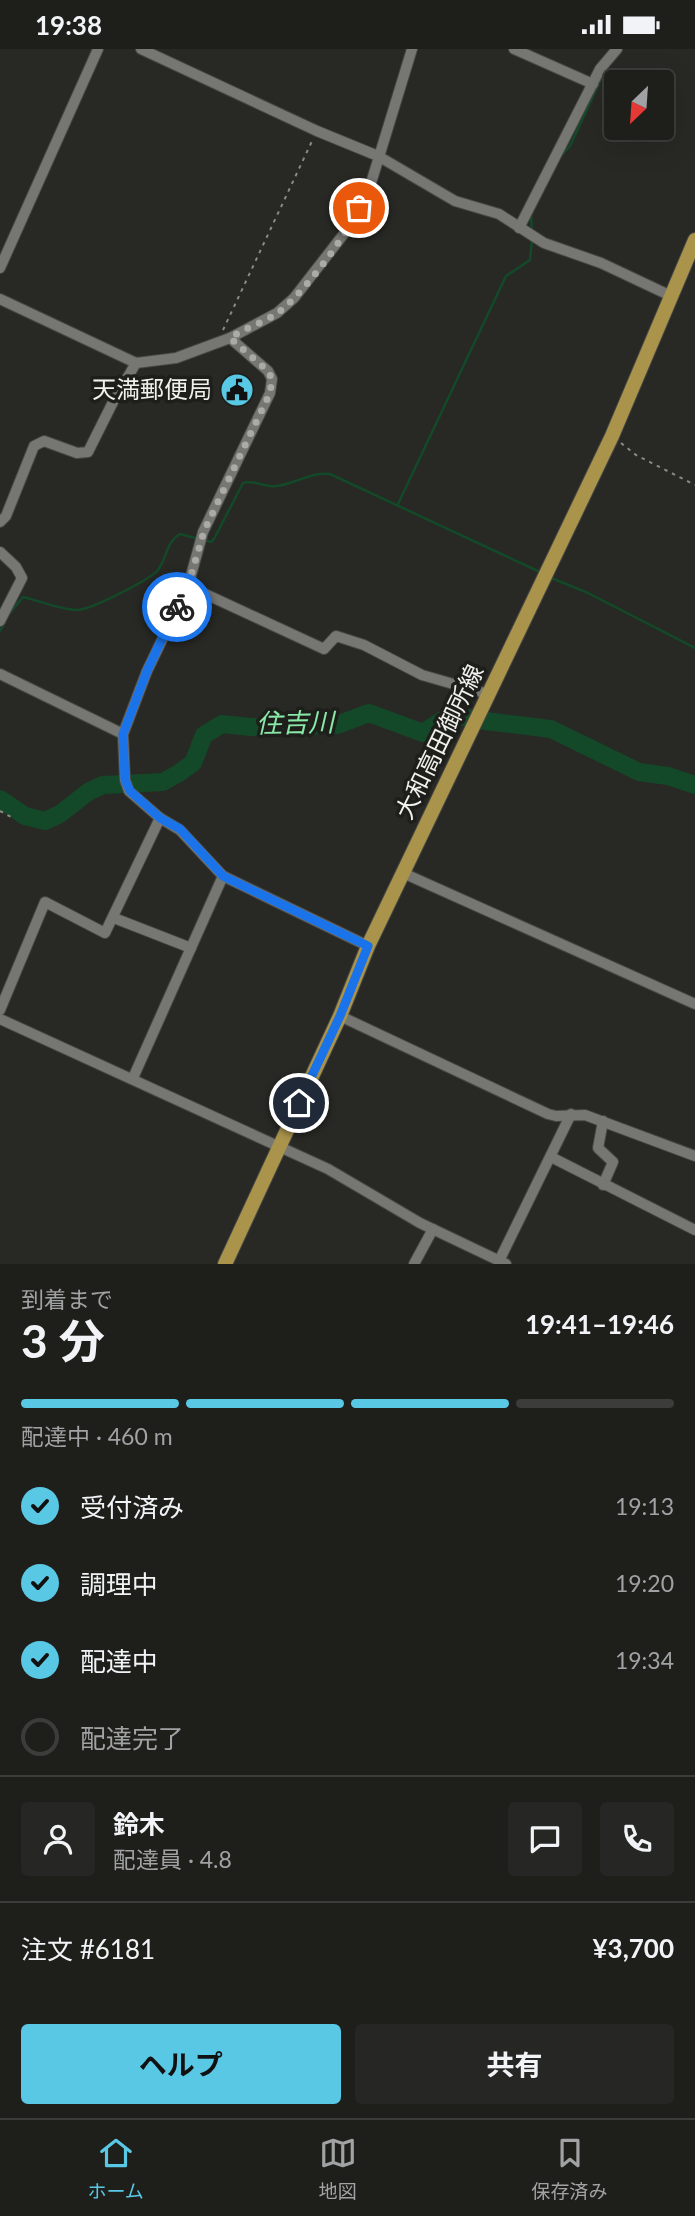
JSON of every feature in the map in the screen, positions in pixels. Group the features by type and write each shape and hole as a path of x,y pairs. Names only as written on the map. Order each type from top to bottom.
{"main road":[{"name":"大和高田御所線","path":"225,1264 340,1016 368,946 612,436 695,240"}],"street":[{"path":"0,268 98,49"},
{"path":"141,49 317,131 378,156 455,201 499,215 544,243 601,263 671,296"},
{"path":"0,299 136,363 176,358 216,344 277,313 294,298 350,226 371,183 412,49"},
{"path":"514,49 593,84"},
{"path":"519,228 556,151 606,60 617,49"},
{"path":"230,338 268,371 272,379 270,393 204,531 188,586 147,671 123,734 127,786 160,818 180,829 223,876 368,946"},
{"path":"0,522 6,516 34,446 44,441 77,453 88,452 136,363"},
{"path":"0,552 16,567 22,578 0,621"},
{"path":"188,586 324,649 336,636 364,645 422,675 488,694"},
{"path":"0,674 123,734"},
{"path":"0,1010 45,902 105,933 160,818"},
{"path":"403,873 695,1004"},
{"path":"133,1078 223,876"},
{"path":"114,918 191,948"},
{"path":"340,1016 539,1110 556,1116 585,1115 695,1156"},
{"path":"0,1019 340,1174 433,1229 503,1262 571,1114"},
{"path":"603,1121 598,1148 613,1162 603,1185"},
{"path":"551,1157 695,1230"},
{"path":"414,1264 433,1229"}],"path":[{"path":"216,344 317,131"},
{"path":"612,436 636,455 695,485"},
{"path":"0,811 11,817"}],"waterway":[{"path":"561,156 570,146 603,75"},
{"path":"531,215 532,233"},
{"path":"398,504 506,276 530,260 532,239"},
{"path":"205,540 211,542 214,539 243,483 276,486 330,474 540,572"},
{"path":"10,613 23,597 76,610 93,606 143,581 158,570 175,537 180,534 199,539"},
{"path":"549,577 588,593 695,648"},
{"path":"0,631 5,622"},
{"name":"住吉川","path":"0,799 25,816 45,821 103,785 163,782 193,763 204,735 222,724 251,727 337,725 369,713 423,733 450,715 551,729 639,772 668,776 695,785"}],"way so far":[{"path":"177,607 188,586 204,531 270,393 272,379 268,371 230,338 277,313 294,298 350,226 359,208"}],"place":[{"name":"天満郵便局","path":"237,390"}],"route":[{"path":"177,607 147,671 123,734 125,780 130,791 160,818 180,829 223,876 368,946 340,1016 299,1103"}]}
